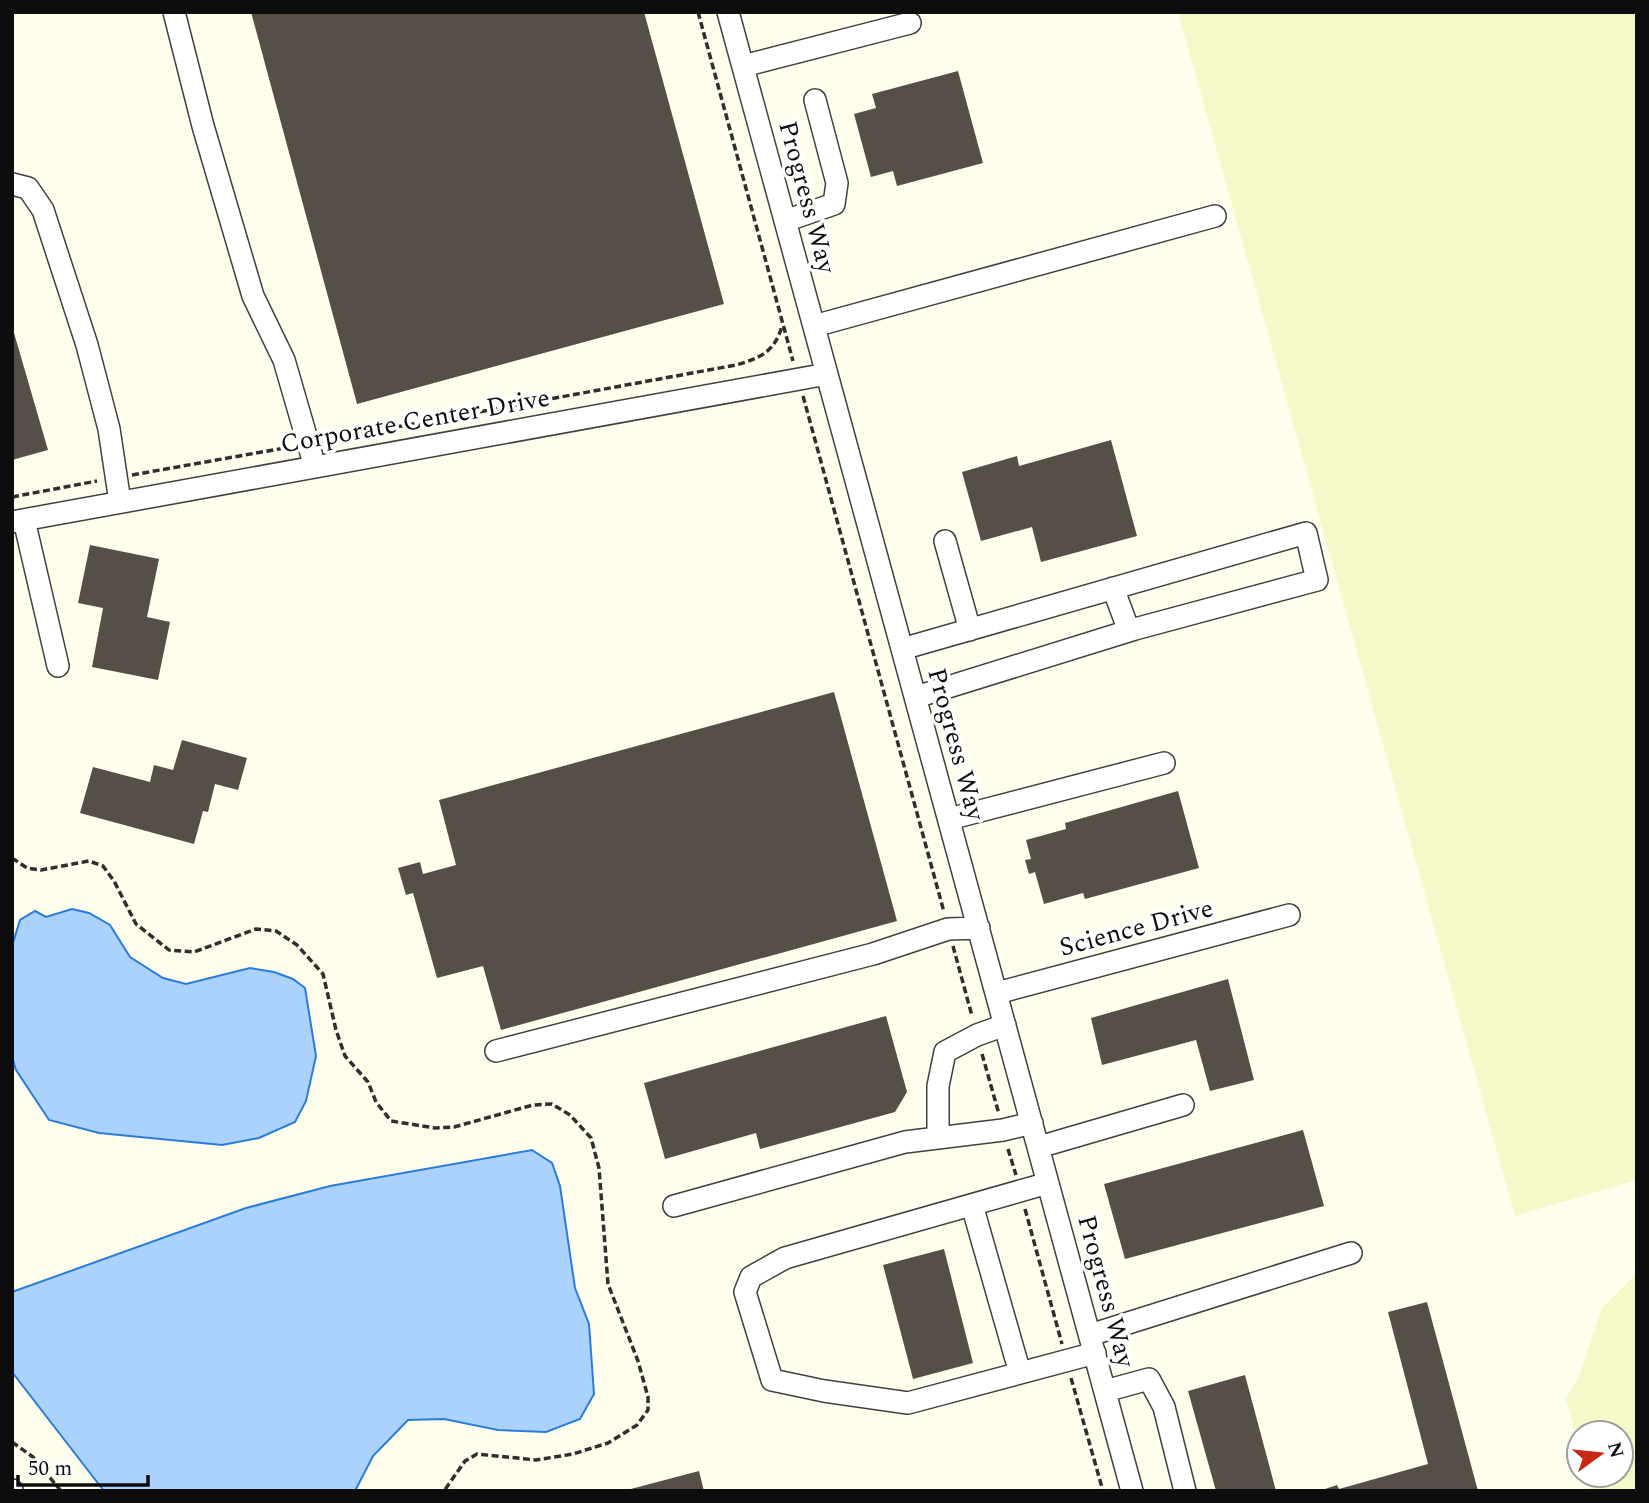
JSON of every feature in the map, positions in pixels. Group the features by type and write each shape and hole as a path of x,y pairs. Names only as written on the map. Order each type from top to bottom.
{"street":[{"path":"174,12 203,126 253,296 284,360 315,467"},
{"name":"Progress Way","path":"727,12 1132,1491"},
{"path":"743,66 910,23"},
{"path":"785,221 834,204 837,183 815,100"},
{"path":"12,184 27,188 43,210 90,358 109,429 120,502"},
{"path":"814,326 1214,216"},
{"name":"Corporate Center Drive","path":"18,521 827,374"},
{"path":"18,521 58,666"},
{"path":"902,649 1306,533 1317,580 1129,631 916,697"},
{"path":"945,541 970,630"},
{"path":"1114,588 1129,631"},
{"path":"949,819 1164,763"},
{"name":"Science Drive","path":"997,993 1289,915"},
{"path":"496,1051 873,954 948,929 979,928"},
{"path":"937,1138 938,1086 945,1052 977,1035 1005,1025"},
{"path":"1039,1147 1182,1105"},
{"path":"674,1206 905,1142 1003,1130 1032,1123"},
{"path":"1048,1183 785,1258 751,1277 745,1292 772,1380 824,1391 908,1403 1066,1360 1092,1344 1351,1253"},
{"path":"972,1205 1020,1373"},
{"path":"1105,1391 1149,1379 1164,1407 1185,1491"}],"path":[{"path":"698,12 1103,1491"},
{"path":"12,497 736,365 753,361 766,352 776,342 782,324"},
{"path":"12,858 27,868 41,870 89,860 103,866 114,881 136,924 169,950 194,952 256,929 276,931 298,945 323,975 345,1056 368,1082 376,1102 391,1121 435,1128 454,1127 533,1105 552,1104 570,1115 591,1138 599,1168 608,1284 638,1361 648,1397 648,1410 637,1425 608,1443 573,1454 536,1460 477,1454 465,1461 444,1491"},
{"path":"12,1442 33,1457 61,1491"}],"green space":[{"path":"1178,12 1637,12 1637,1180 1515,1216"},
{"path":"1637,1273 1637,1491 1591,1489 1635,1489 1635,1419 1572,1419 1566,1399 1580,1374 1602,1308"}],"water":[{"path":"72,909 89,913 110,925 130,957 163,978 186,984 250,968 274,972 293,979 305,988 316,1056 306,1101 295,1122 259,1138 222,1145 99,1133 49,1120 16,1070 12,1057 12,946 20,920 35,911 46,917"},
{"path":"532,1150 552,1163 560,1186 575,1288 589,1324 594,1394 580,1419 546,1432 498,1430 444,1419 408,1420 373,1456 355,1491 104,1491 12,1372 12,1292 246,1208 330,1186"}],"building":[{"path":"251,12 644,12 724,304 357,404"},
{"path":"958,71 983,163 897,186 893,171 871,177 854,114 876,108 872,94"},
{"path":"12,326 48,450 12,460"},
{"path":"1111,440 1137,536 1041,562 1032,527 981,541 962,472 1017,456 1019,466"},
{"path":"90,545 159,559 147,617 170,622 158,680 92,667 103,608 78,603"},
{"path":"834,692 897,921 501,1030 483,966 437,978 413,893 406,895 398,868 420,862 423,874 456,865 439,800"},
{"path":"182,740 247,758 238,790 215,784 208,812 203,811 194,844 80,813 93,767 150,782 154,765 173,770"},
{"path":"1178,791 1199,868 1085,899 1083,893 1044,904 1035,872 1029,874 1025,860 1031,859 1026,840 1066,829 1065,823"},
{"path":"1228,979 1254,1080 1210,1091 1196,1040 1102,1065 1091,1018"},
{"path":"886,1016 907,1092 895,1112 760,1149 756,1133 665,1159 644,1083"},
{"path":"1303,1130 1324,1206 1125,1259 1104,1184"},
{"path":"944,1249 973,1363 913,1379 883,1265"},
{"path":"1427,1302 1478,1491 1319,1491 1337,1485 1339,1489 1428,1464 1388,1312"},
{"path":"1245,1375 1276,1491 1216,1491 1188,1391"},
{"path":"699,1471 704,1491 627,1490"}]}
